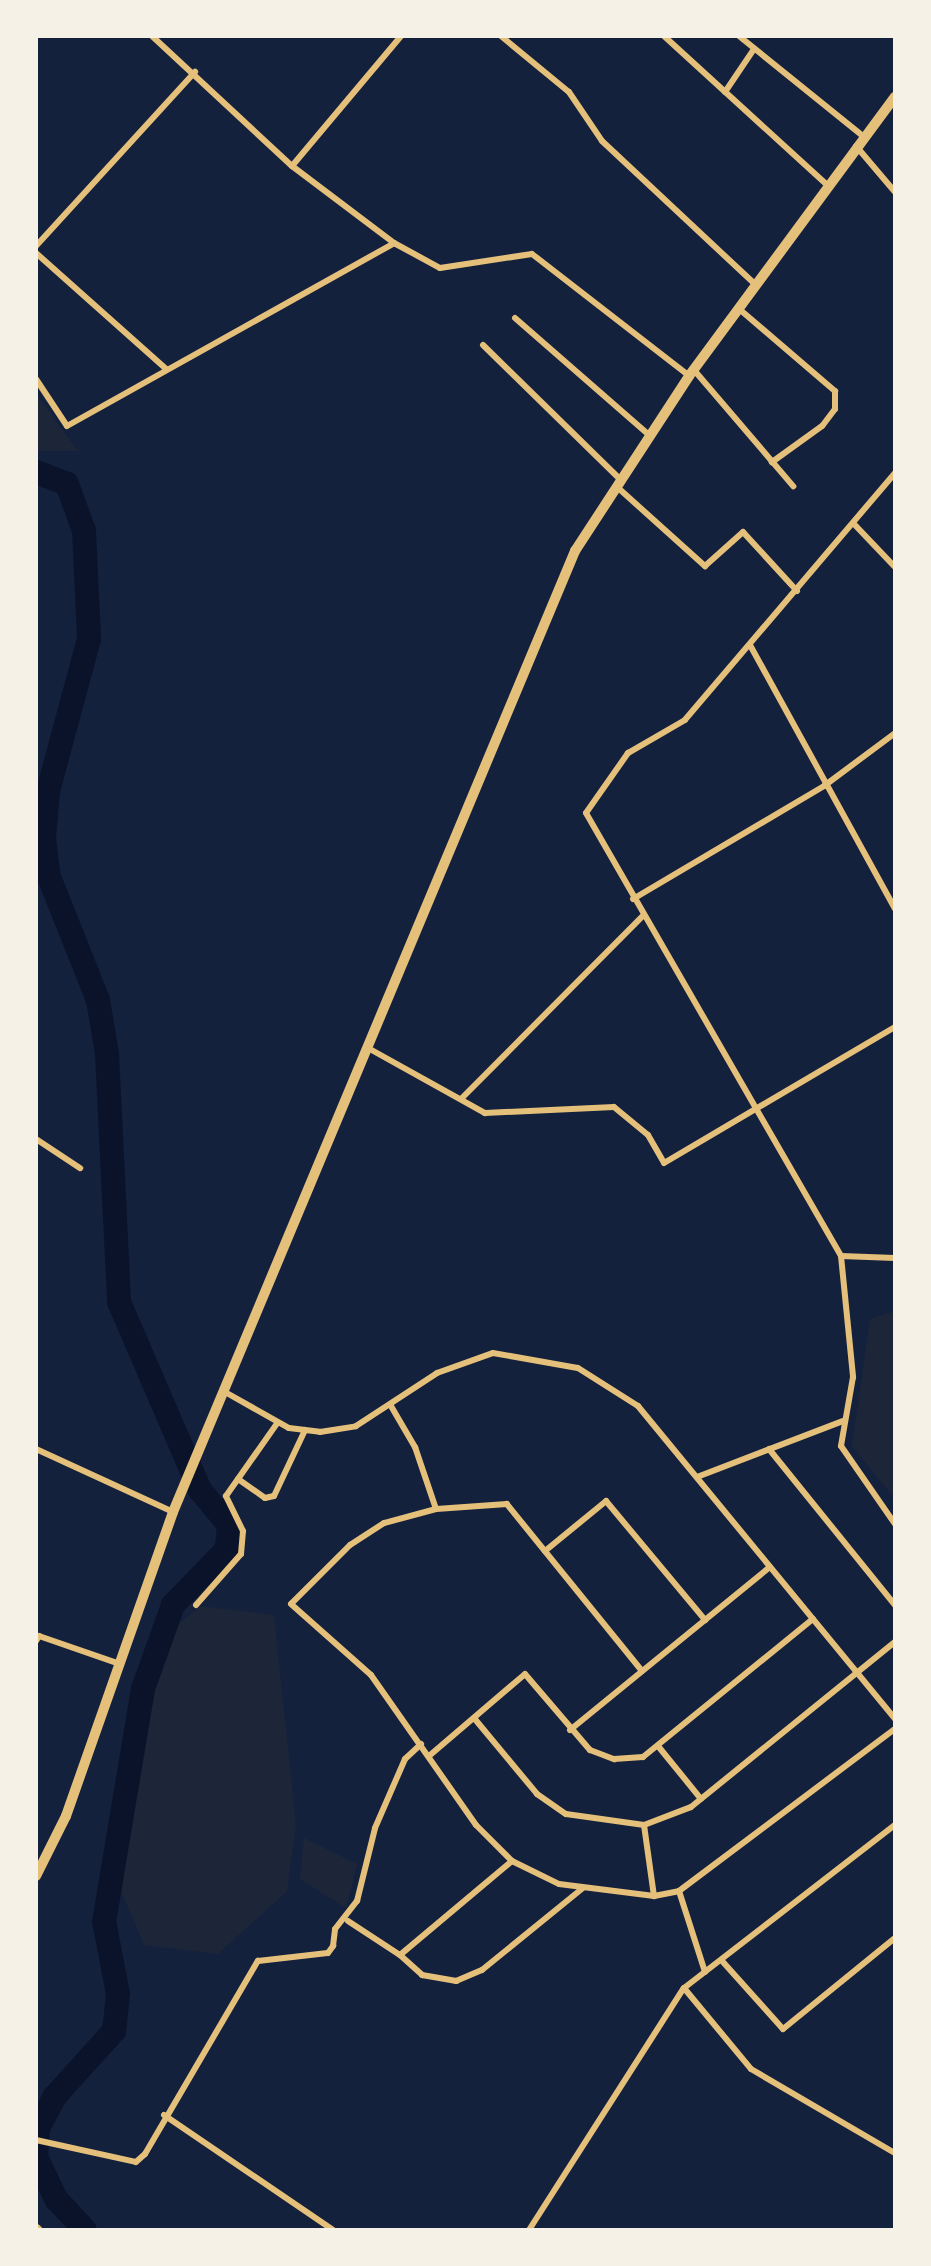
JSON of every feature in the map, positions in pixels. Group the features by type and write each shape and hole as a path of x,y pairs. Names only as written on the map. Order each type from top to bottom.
{"main road":[{"path":"36,1876 66,1816 173,1512 575,551 616,480 648,434 859,141 895,97"}],"street":[{"path":"152,36 195,72 292,166 394,243 440,268 532,254 691,373 793,486"},
{"path":"292,166 401,36"},
{"path":"501,36 569,92 602,141 755,284"},
{"path":"664,36 827,185"},
{"path":"739,36 859,141 895,192"},
{"path":"725,92 754,49"},
{"path":"36,246 195,72"},
{"path":"36,379 67,426 394,243"},
{"path":"36,253 166,369"},
{"path":"738,308 835,391 835,409 822,426 772,462"},
{"path":"515,318 648,434"},
{"path":"483,345 705,566 743,532 797,591"},
{"path":"895,473 685,720 628,753 586,813 841,1256 853,1377 841,1446 850,1469 895,1524"},
{"path":"854,524 895,567"},
{"path":"750,645 824,786 895,909"},
{"path":"633,899 824,786 895,733"},
{"path":"462,1098 643,916"},
{"path":"368,1048 485,1113 614,1107 648,1135 664,1163 754,1107 895,1027"},
{"path":"36,1139 80,1168"},
{"path":"841,1256 895,1258"},
{"path":"225,1392 278,1422 305,1430 356,1426 464,1360 493,1353 546,1358 638,1406 895,1719"},
{"path":"391,1406 436,1509"},
{"path":"697,1477 843,1421"},
{"path":"196,1605 241,1554 243,1531 226,1496 278,1422"},
{"path":"238,1479 265,1498 274,1496 305,1430"},
{"path":"36,1449 173,1512"},
{"path":"769,1449 895,1605"},
{"path":"545,1551 606,1501 705,1620"},
{"path":"642,1671 507,1504 436,1509 384,1523 350,1545 291,1604 371,1675 476,1825 512,1861 583,1887 654,1896 679,1891 714,1873 895,1729"},
{"path":"570,1730 770,1567"},
{"path":"429,1756 525,1674 590,1750 614,1759 643,1757 813,1619"},
{"path":"36,1641 39,1636 120,1664"},
{"path":"474,1718 537,1794 566,1814 644,1825 701,1799 895,1642"},
{"path":"36,2140 52,2141 136,2162 258,1961 328,1953 335,1929 348,1921 375,1828 405,1759 421,1744"},
{"path":"658,1746 701,1799"},
{"path":"644,1825 654,1896"},
{"path":"529,2230 684,1988 723,1962 895,1825"},
{"path":"400,1955 512,1861"},
{"path":"348,1921 400,1955 422,1975 456,1981 482,1970 583,1887"},
{"path":"679,1891 705,1972"},
{"path":"723,1962 783,2029 895,1938"},
{"path":"684,1988 751,2069 895,2153"},
{"path":"164,2115 333,2230"}],"shaded area":[{"path":"36,394 78,451 36,451"},
{"path":"895,1311 895,1499 852,1446 870,1319"},
{"path":"200,1606 274,1615 296,1825 287,1891 218,1954 144,1945 118,1884 126,1812 145,1747 146,1652"},
{"path":"304,1838 357,1864 346,1908 300,1879"}],"waterway":[{"path":"36,472 67,484 84,531 89,639 48,791 44,839 49,877 98,1000 107,1054 119,1302 200,1490 229,1525 227,1549 173,1605 143,1689 104,1921 118,1994 114,2031 55,2096 38,2128 36,2155"},
{"path":"36,2157 56,2199 85,2230"}]}
